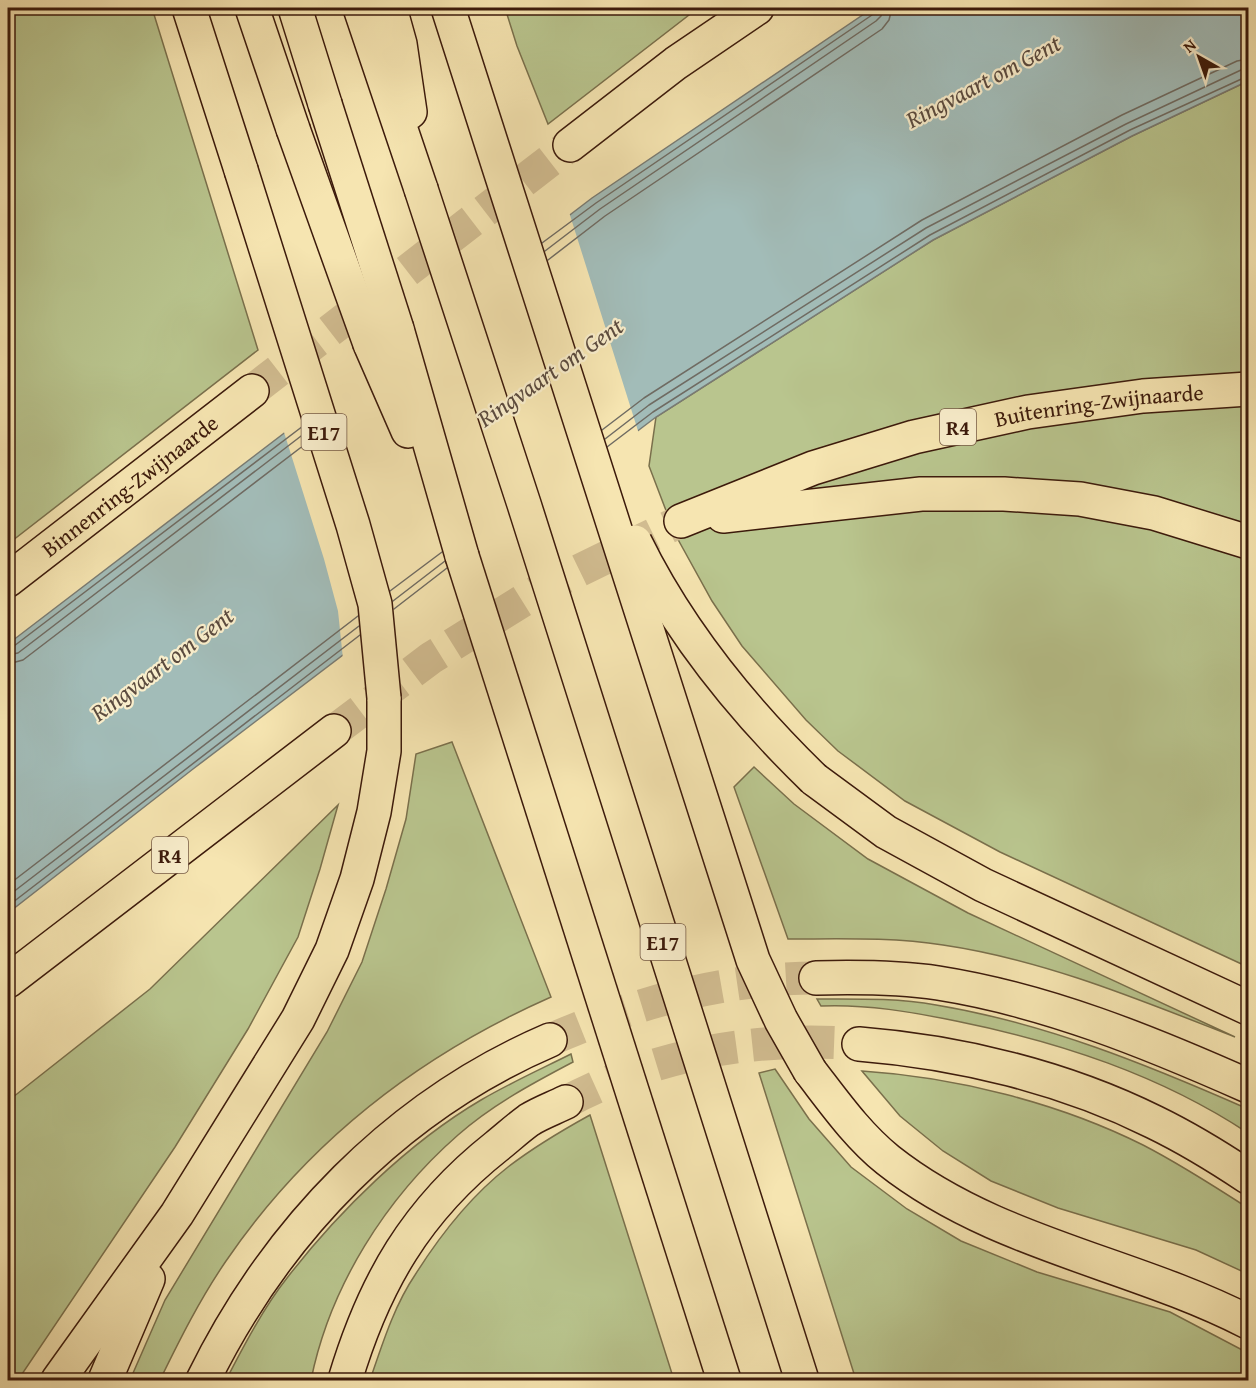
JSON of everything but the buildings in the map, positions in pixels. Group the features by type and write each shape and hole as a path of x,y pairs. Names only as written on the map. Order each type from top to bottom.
{"highway":[{"name":"E17","path":"177,1214 298,1018 332,950 357,879 374,812 384,751 384,698 375,604 356,537 189,8"},
{"path":"252,8 370,344 462,556"},
{"path":"295,8 397,329 462,556 724,1380"},
{"name":"E17","path":"360,8 389,53"},
{"name":"E17","path":"390,8 389,53 421,189 524,504 802,1380"},
{"path":"448,8 753,960 810,1071 848,1121 887,1160 931,1190 990,1222 1081,1258 1170,1287 1215,1305 1248,1322"},
{"path":"570,145 676,63 757,8"},
{"name":"Buitenring-Zwijnaarde","path":"1248,389 1143,396 1028,412 914,437 813,468 681,521 921,494 1004,494 1080,499 1143,511 1248,542"},
{"name":"Binnenring-Zwijnaarde","path":"8,580 252,391"},
{"path":"585,440 651,576 700,650 780,746 814,779 886,832 983,885 1248,1008"},
{"name":"R4","path":"8,981 334,731"},
{"path":"816,978 867,977 937,983 1006,997 1087,1020 1248,1086"},
{"path":"203,1380 221,1343 258,1282 302,1226 350,1174 404,1127 461,1086 523,1051 550,1040"},
{"path":"859,1044 902,1048 969,1061 1032,1076 1094,1096 1153,1121 1210,1152 1248,1178"},
{"path":"345,1380 357,1339 379,1288 405,1243 432,1208 473,1165 529,1120 566,1102"},
{"path":"58,1380 177,1214"},
{"path":"105,1380 177,1214"}],"green space":[{"path":"8,8 152,8 258,350 8,544"},
{"path":"505,8 698,8 548,124 517,46"},
{"path":"1248,81 1248,967 1000,852 905,801 838,751 806,720 742,646 712,601 675,534 649,466 656,417 933,240 1132,136"},
{"path":"452,742 551,997 456,1046 412,1074 330,1140 293,1177 226,1261 199,1305 160,1380 130,1380 165,1300 327,1032 362,962 406,819 416,754"},
{"path":"754,767 794,804 868,859 968,913 1235,1037 1092,983 1018,960 943,945 905,941 788,939 734,787"},
{"path":"338,805 298,937 248,1029 175,1147 18,1380 8,1380 8,1101 150,989"},
{"path":"817,999 877,999 921,1003 977,1013 1056,1034 1134,1062 1248,1109 1248,1133 1180,1094 1071,1050 995,1029 889,1009 821,1006"},
{"path":"571,1054 573,1062 513,1095 471,1124 407,1187 385,1215 347,1278 320,1345 311,1380 226,1380 278,1289 329,1228 376,1180 454,1117 503,1088"},
{"path":"775,1069 809,1119 851,1167 907,1209 961,1241 1037,1272 1170,1312 1248,1353 1248,1380 856,1380 759,1073"},
{"path":"862,1071 934,1079 1006,1094 1077,1117 1143,1145 1184,1167 1248,1208 1248,1274 1196,1250 1058,1208 991,1181 943,1151 900,1116"},
{"path":"590,1115 674,1380 370,1380 401,1300 424,1261 457,1217 508,1167"}],"water":[{"name":"Ringvaart om Gent","path":"873,8 1248,8 1248,81 1132,136 933,240 656,417 193,769 8,913 8,644 592,198"}],"pier":[{"path":"569,212 639,434 343,659 338,611 283,429"}],"tunnel":[{"path":"252,391 570,145"},
{"path":"334,731 431,658 543,588 681,521"},
{"path":"550,1040 614,1015 680,995 747,982 816,978"},
{"path":"566,1102 637,1071 708,1052 782,1043 859,1044"}]}
